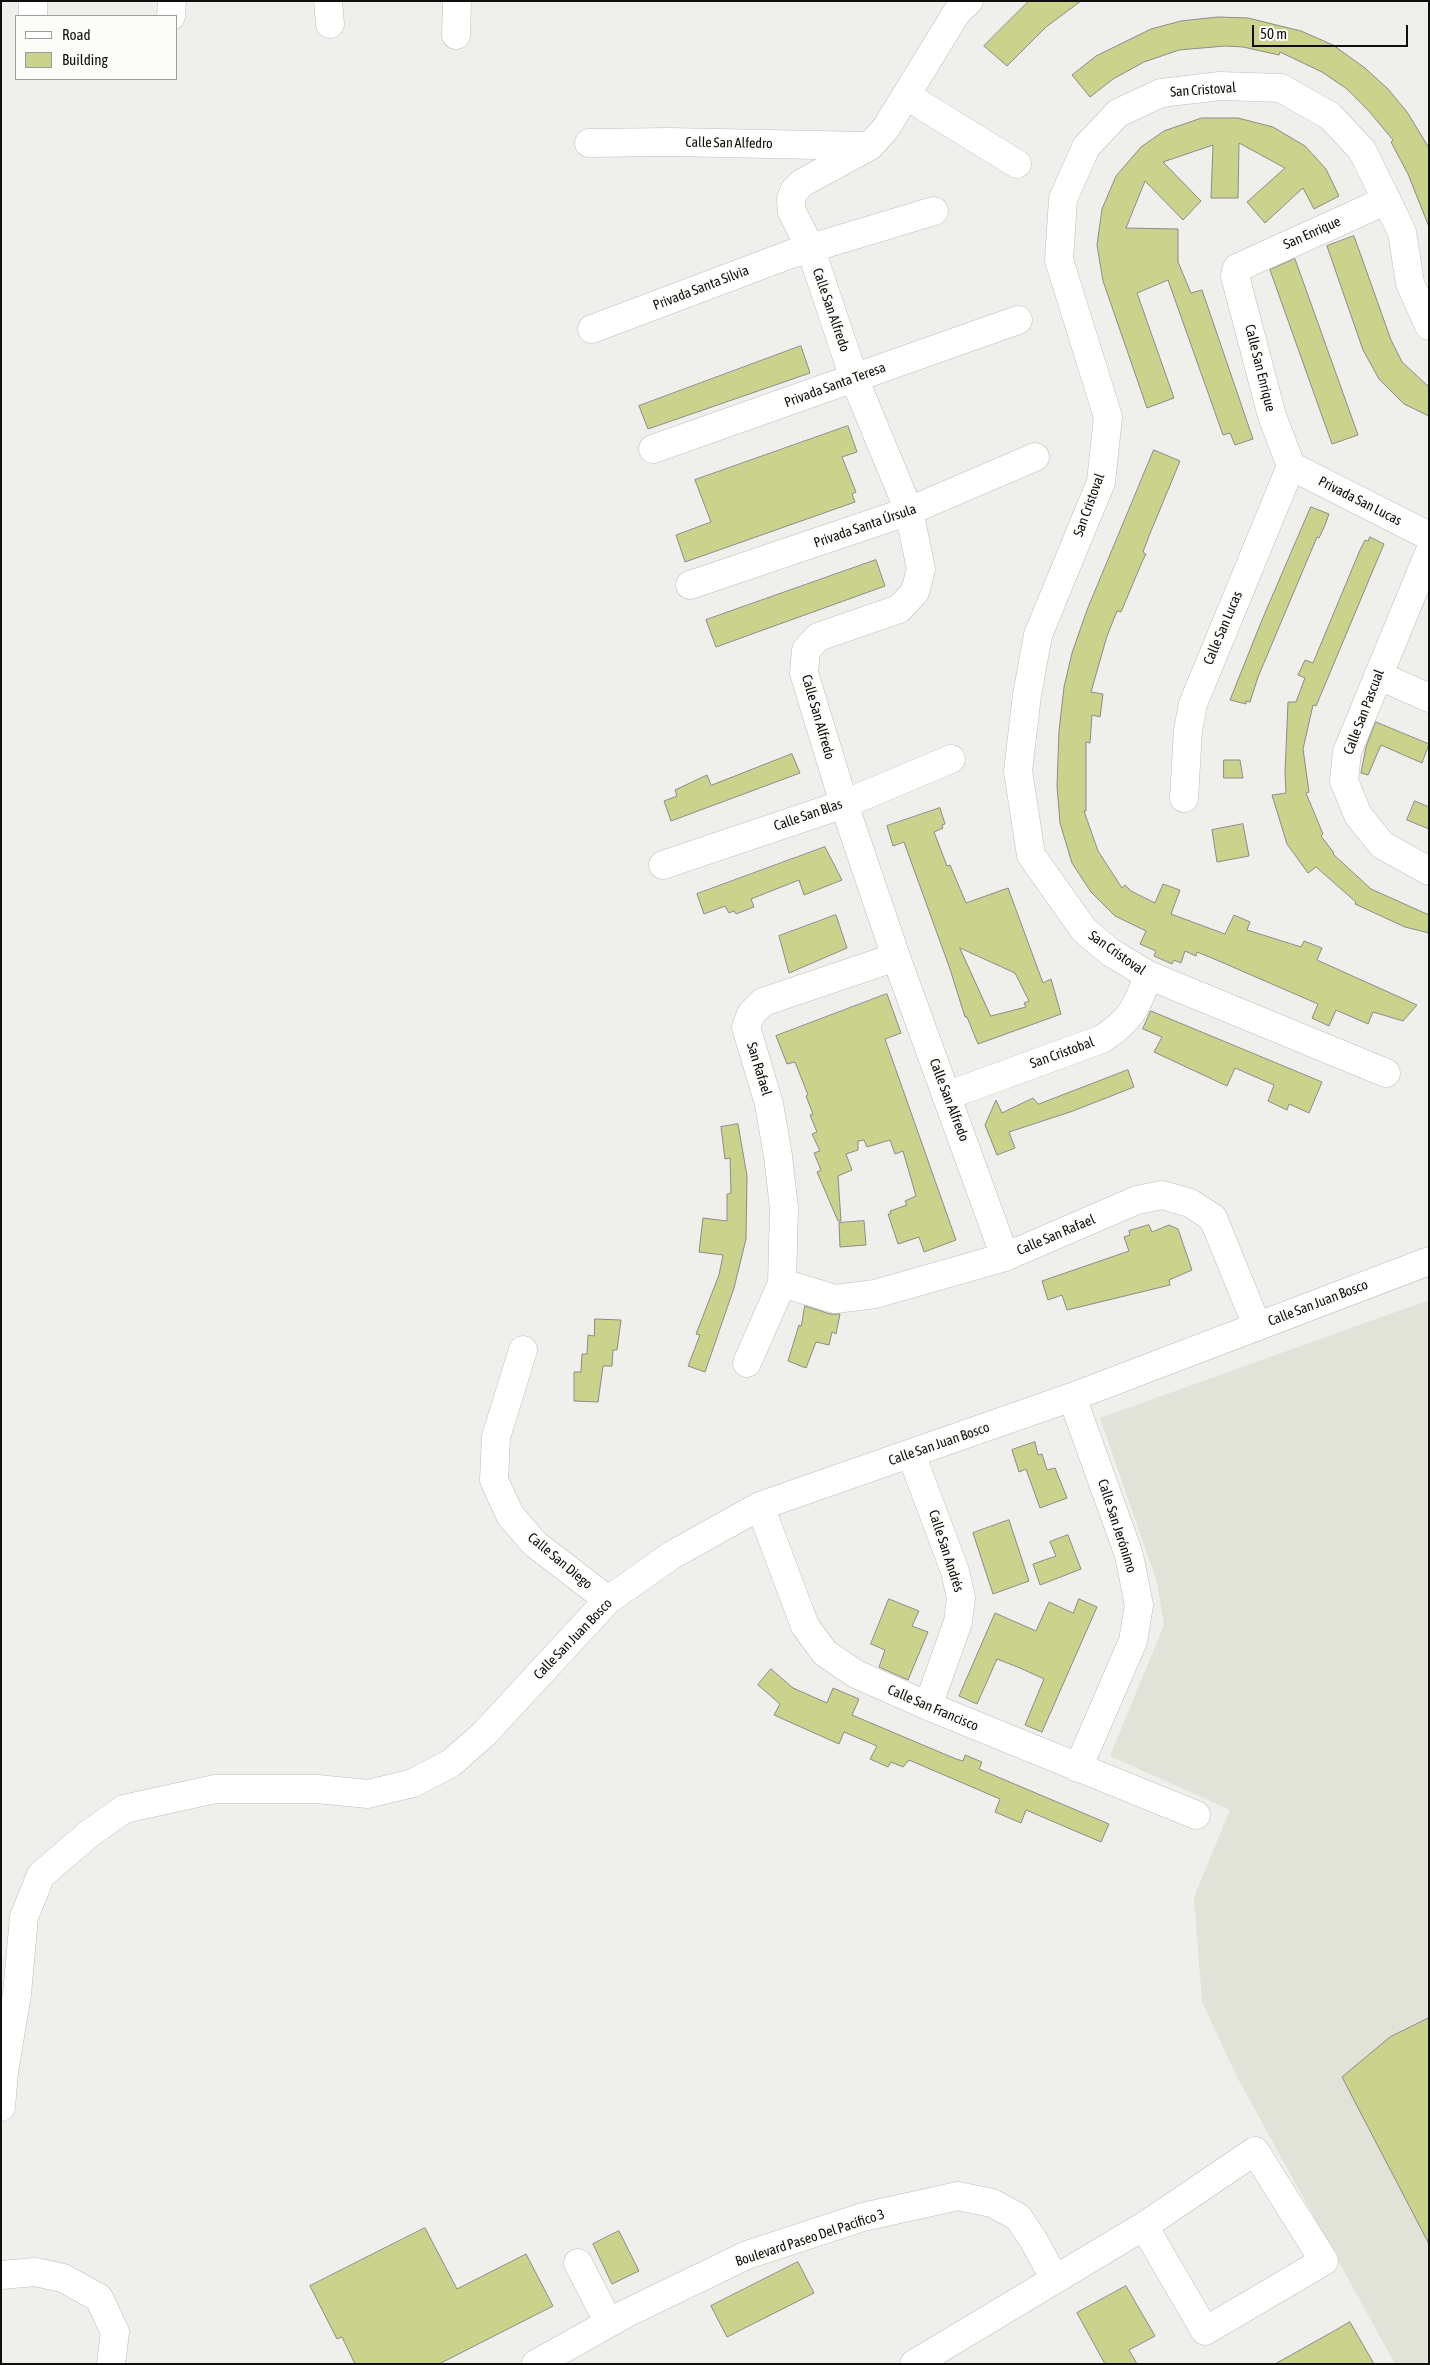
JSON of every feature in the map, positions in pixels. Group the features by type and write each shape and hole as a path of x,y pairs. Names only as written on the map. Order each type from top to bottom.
{"street":[{"path":"33,1 33,15"},
{"path":"171,15 172,1"},
{"path":"456,35 457,1"},
{"name":"Calle San Alfredo","path":"957,5 907,96 886,128 870,146 810,176 794,191 791,199 792,212 810,247 854,378 909,511 921,568 915,592 900,609 818,636 806,650 804,673 844,804 896,957 1005,1257"},
{"name":"San Cristoval","path":"1386,1073 1148,975 1110,952 1084,930 1031,855 1018,771 1027,694 1038,635 1100,482 1108,417 1059,260 1062,199 1086,147 1118,113 1161,92 1220,86 1281,88 1330,116 1362,150 1402,232 1410,283 1429,326"},
{"path":"907,96 1017,164"},
{"name":"Calle San Alfedro","path":"589,143 669,142 870,146"},
{"name":"San Enrique","path":"1237,268 1387,200"},
{"name":"Privada Santa Silvia","path":"592,329 810,247 934,211"},
{"name":"Calle San Enrique","path":"1237,268 1235,276 1272,416 1291,466"},
{"name":"Privada Santa Teresa","path":"653,449 1018,320"},
{"name":"Privada Santa Úrsula","path":"690,585 909,511 1035,457"},
{"name":"Privada San Lucas","path":"1291,466 1429,536"},
{"name":"Calle San Lucas","path":"1184,798 1188,730 1193,704 1291,466"},
{"name":"Calle San Pascual","path":"1429,553 1347,752 1344,782 1358,816 1382,845 1429,871"},
{"path":"1378,675 1429,698"},
{"name":"Calle San Blas","path":"663,865 844,804 951,759"},
{"name":"San Rafael","path":"782,1283 784,1208 778,1156 769,1104 746,1027 751,1014 763,1002 896,957"},
{"name":"San Cristobal","path":"946,1096 1102,1039 1120,1027 1138,1004 1148,975"},
{"name":"Calle San Rafael","path":"782,1283 835,1299 875,1294 1005,1257 1137,1200 1162,1195 1190,1202 1213,1218 1257,1326"},
{"name":"Calle San Juan Bosco","path":"1,2107 4,2072 17,1994 24,1917 41,1875 90,1833 124,1809 216,1788 317,1789 368,1794 413,1783 451,1763 484,1734 608,1600 672,1555 760,1506 1072,1397 1429,1261"},
{"path":"747,1363 782,1283"},
{"name":"Calle San Diego","path":"523,1350 496,1437 494,1480 510,1515 535,1544 608,1600"},
{"name":"Calle San Jerónimo","path":"1072,1397 1129,1554 1139,1605 1133,1641 1078,1768"},
{"name":"Calle San Andrés","path":"911,1454 955,1571 961,1598 958,1622 928,1706"},
{"name":"Calle San Francisco","path":"760,1506 805,1626 825,1653 856,1674 928,1706 1196,1815"},
{"path":"919,2362 1054,2278 1144,2226 1255,2151 1324,2261 1205,2331 1144,2226"},
{"name":"Boulevard Paseo Del Pacífico 3","path":"545,2362 609,2323 747,2255 863,2217 958,2196 992,2203 1018,2217 1034,2241 1054,2278"},
{"path":"578,2263 609,2323"},
{"path":"1,2275 35,2272 62,2278 99,2298 115,2332 111,2364"}],"shaded area":[{"path":"1429,1300 1429,2364 1395,2364 1237,2077 1202,2002 1194,1897 1230,1810 1110,1756 1164,1625 1157,1582 1100,1418"}],"building":[{"path":"1029,1 1081,1 1046,27 1007,66 984,46"},
{"path":"1218,17 1248,18 1301,31 1333,45 1365,68 1388,89 1407,112 1429,148 1429,227 1408,174 1391,142 1393,140 1368,110 1347,89 1322,72 1280,52 1279,55 1243,47 1225,46 1179,50 1144,62 1113,79 1090,97 1072,75 1096,56 1151,29 1181,21"},
{"path":"1202,118 1238,118 1273,127 1305,146 1326,169 1339,196 1314,209 1303,188 1265,223 1247,202 1285,168 1239,143 1238,198 1211,198 1213,145 1163,162 1201,201 1183,220 1145,181 1126,228 1178,229 1178,262 1191,293 1202,290 1253,439 1235,445 1230,433 1223,435 1168,280 1137,293 1174,398 1147,408 1103,281 1097,245 1102,209 1116,176 1141,147 1164,131"},
{"path":"1354,236 1391,340 1402,362 1429,387 1429,416 1404,404 1379,379 1363,350 1327,246"},
{"path":"1295,259 1358,435 1332,444 1270,270"},
{"path":"801,346 810,373 648,429 639,406"},
{"path":"848,426 857,452 842,457 856,492 852,494 855,502 685,562 676,535 711,522 695,480"},
{"path":"1154,450 1180,461 1143,552 1146,554 1121,612 1117,611 1107,636 1091,692 1103,694 1100,717 1092,715 1090,743 1086,742 1086,811 1084,811 1098,851 1122,888 1125,885 1131,891 1155,903 1163,884 1180,890 1171,914 1225,934 1234,915 1250,922 1247,930 1301,947 1304,941 1322,948 1317,960 1417,1005 1403,1021 1373,1012 1368,1024 1336,1010 1329,1026 1312,1018 1318,1004 1197,952 1196,956 1185,951 1181,963 1174,960 1172,964 1154,956 1156,951 1140,944 1146,931 1115,916 1091,892 1072,863 1060,823 1057,786 1059,731 1064,687 1072,653 1087,610"},
{"path":"1311,507 1329,514 1325,525 1319,538 1317,537 1258,677 1250,702 1246,701 1246,704 1230,700 1262,620"},
{"path":"1370,537 1384,544 1316,706 1313,705 1303,749 1309,792 1306,793 1323,834 1321,836 1333,854 1371,889 1429,915 1429,933 1405,927 1355,904 1356,902 1316,867 1308,873 1287,844 1272,795 1286,793 1288,702 1296,702 1305,678 1298,675 1305,660 1313,663 1360,550 1365,540 1368,541"},
{"path":"876,560 885,586 716,647 706,620"},
{"path":"1376,722 1429,744 1422,763 1381,745 1368,775 1361,773 1366,747"},
{"path":"792,754 800,773 671,821 664,801 677,796 675,790 707,775 711,785"},
{"path":"1224,760 1240,760 1243,778 1224,778"},
{"path":"1415,801 1429,807 1429,829 1407,820"},
{"path":"940,808 945,824 942,825 943,828 934,832 947,866 950,865 966,903 1008,888 1043,983 1051,979 1061,1014 978,1044 967,1017 965,1017 950,969 904,842 893,846 887,826","holes":["960,948 1015,973 1029,1001 1024,1003 1026,1007 991,1016"]},
{"path":"1243,824 1249,856 1217,862 1212,830"},
{"path":"825,847 842,880 804,895 799,880 751,899 754,907 736,914 734,911 729,913 725,906 704,914 697,894"},
{"path":"836,915 847,948 789,973 779,936"},
{"path":"887,994 901,1033 885,1039 956,1240 924,1252 919,1237 898,1244 888,1214 891,1214 890,1211 907,1205 905,1201 916,1196 903,1151 895,1154 890,1140 867,1147 864,1140 858,1141 858,1150 846,1154 852,1170 838,1176 841,1221 838,1221 817,1172 821,1170 814,1153 820,1151 812,1134 817,1132 810,1115 813,1114 806,1096 808,1095 795,1062 787,1064 776,1036"},
{"path":"1151,1011 1322,1082 1309,1113 1289,1104 1287,1110 1268,1101 1274,1085 1235,1068 1227,1086 1154,1052 1162,1037 1143,1029"},
{"path":"1128,1070 1134,1087 1073,1111 1009,1132 1015,1148 997,1155 985,1125 996,1100 1002,1113 1033,1098 1038,1104"},
{"path":"738,1124 747,1176 746,1239 734,1288 705,1372 688,1366 700,1335 696,1334 719,1275 723,1255 699,1252 703,1218 727,1221 727,1194 731,1193 730,1158 725,1159 721,1127"},
{"path":"864,1221 866,1245 840,1247 839,1223"},
{"path":"1149,1225 1152,1232 1169,1225 1178,1229 1192,1270 1169,1280 1170,1285 1067,1310 1062,1295 1048,1300 1042,1281 1129,1251 1124,1237 1130,1235 1129,1231"},
{"path":"805,1306 830,1314 840,1314 836,1334 832,1332 829,1345 816,1342 806,1368 788,1361 799,1325 801,1326"},
{"path":"595,1319 621,1320 617,1350 613,1350 612,1366 603,1366 598,1402 574,1401 574,1372 581,1372 582,1354 587,1354 588,1335 594,1336"},
{"path":"1035,1442 1038,1455 1042,1454 1047,1470 1055,1468 1067,1498 1040,1508 1026,1469 1019,1472 1012,1450"},
{"path":"1009,1520 1029,1581 993,1594 973,1533"},
{"path":"1068,1535 1081,1569 1040,1585 1033,1564 1056,1556 1050,1542"},
{"path":"889,1599 919,1611 912,1626 928,1632 908,1680 879,1667 885,1650 871,1644"},
{"path":"1079,1599 1097,1607 1042,1732 1025,1725 1044,1679 1020,1668 997,1659 977,1704 959,1696 995,1613 1036,1631 1049,1602 1073,1613"},
{"path":"771,1669 793,1688 827,1703 833,1688 859,1699 852,1715 956,1759 963,1761 965,1755 982,1762 979,1769 1109,1824 1101,1842 1026,1810 1021,1823 995,1812 1000,1799 909,1760 903,1767 891,1762 888,1767 870,1759 877,1746 844,1732 839,1744 774,1715 780,1704 758,1685"},
{"path":"1429,2018 1429,2244 1342,2077 1390,2037"},
{"path":"425,2228 457,2289 526,2254 553,2306 439,2364 355,2364 342,2337 337,2339 310,2286"},
{"path":"619,2231 639,2271 612,2284 593,2244"},
{"path":"798,2262 814,2293 727,2337 711,2306"},
{"path":"1126,2286 1155,2336 1129,2350 1137,2364 1105,2364 1077,2313"},
{"path":"1350,2322 1374,2364 1275,2364 1334,2331"}]}
